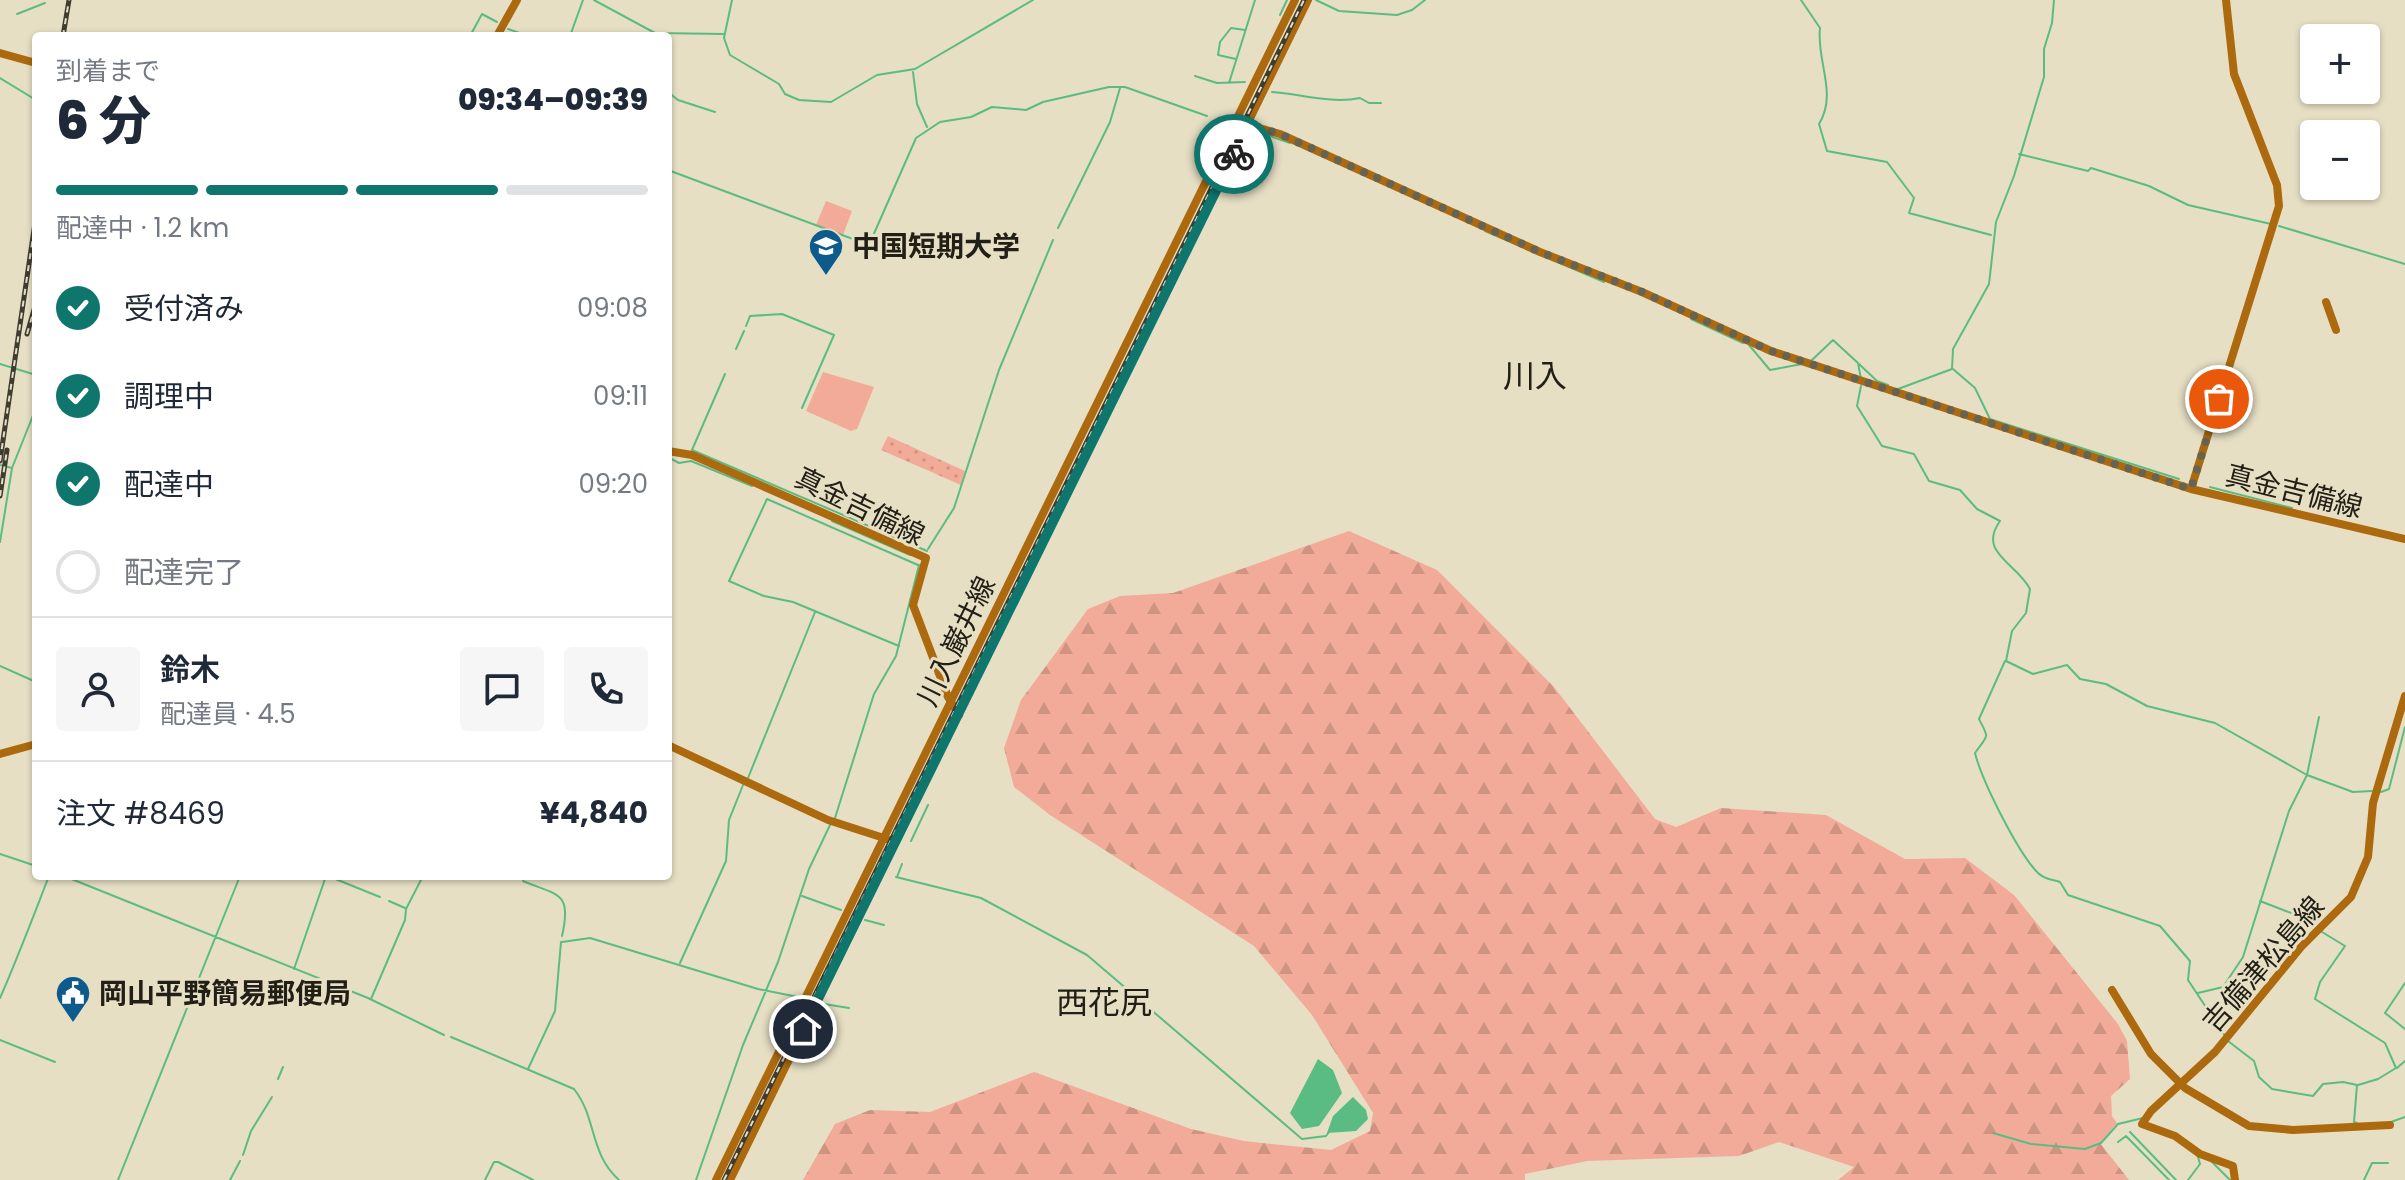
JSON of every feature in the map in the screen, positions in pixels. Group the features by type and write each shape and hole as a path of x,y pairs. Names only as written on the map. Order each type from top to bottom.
{"main road":[{"path":"499,32 517,0"},
{"name":"川入巌井線","path":"716,1180 1295,0"},
{"name":"川入巌井線","path":"730,1180 1308,0"},
{"path":"2191,489 2279,206 2277,185 2234,74 2226,0"},
{"path":"0,53 32,62"},
{"name":"真金吉備線","path":"1234,121 1299,143 1540,252 1799,361 2191,489 2405,539"},
{"path":"2326,302 2336,330"},
{"name":"真金吉備線","path":"672,452 706,461 926,558 913,605 959,715"},
{"name":"吉備津松島線","path":"2235,1180 2233,1166 2200,1154 2175,1136 2142,1124 2151,1111 2221,1045 2301,947 2351,897 2368,857 2373,803 2405,696"},
{"path":"0,754 32,745"},
{"path":"672,747 832,822 897,841"},
{"path":"2112,990 2151,1054 2182,1085 2249,1126 2390,1125"}],"green space":[{"path":"826,201 852,211 843,235 816,225"},
{"path":"823,372 874,387 857,429 851,431 806,411"},
{"path":"888,436 965,471 961,485 881,450"},
{"path":"1349,531 1437,570 1554,687 1655,819 1676,827 1721,808 1826,815 1905,859 1965,858 2014,895 2118,1024 2127,1041 2130,1079 2111,1096 2112,1116 2117,1123 2100,1143 2129,1180 1838,1180 1854,1167 1779,1142 1739,1156 1587,1161 1525,1174 1525,1180 803,1180 835,1124 870,1110 930,1112 1034,1072 1191,1129 1244,1141 1331,1150 1370,1131 1373,1113 1312,1015 1254,946 1050,815 1014,787 1004,748 1021,700 1088,609 1120,596 1173,593"}],"shaded area":[{"path":"1318,1059 1333,1070 1342,1093 1319,1126 1302,1129 1290,1113"},
{"path":"1353,1097 1366,1110 1368,1119 1356,1131 1327,1133 1333,1116"}],"waterway":[{"path":"571,32 583,0"},
{"path":"594,0 653,32"},
{"path":"732,0 724,38 730,55 779,84 785,94 799,100 831,102 877,75 915,69 1033,0"},
{"path":"1229,83 1255,0"},
{"path":"1280,15 1287,0"},
{"path":"1316,0 1339,11 1397,15 1412,10 1425,0"},
{"path":"1801,0 1820,28 1827,101 1819,124 1827,151 1887,162 1914,198 1909,213 1991,235"},
{"path":"1898,389 1952,369 1953,349 1989,284 1996,222 2014,176 2044,77 2044,49 2052,23 2054,0"},
{"path":"17,14 45,3"},
{"path":"472,32 482,14 497,22"},
{"path":"1236,59 1218,55 1220,42 1231,28 1245,30"},
{"path":"508,29 517,32"},
{"path":"672,33 724,34"},
{"path":"913,72 917,104 927,127"},
{"path":"1195,76 1217,83 1245,82"},
{"path":"0,78 32,98"},
{"path":"672,171 869,245 916,138 940,122 971,117 992,107 1026,110 1043,102 1109,87 1125,87 1207,116"},
{"path":"1058,228 1110,122 1120,88"},
{"path":"1272,92 1327,99 1360,98 1369,103 1381,103"},
{"path":"672,95 715,112"},
{"path":"1258,132 1290,143"},
{"path":"2019,154 2088,171 2091,168 2149,186 2188,205 2271,224"},
{"path":"2279,226 2405,264"},
{"path":"1485,231 1604,282"},
{"path":"928,549 954,508 999,370 1053,240"},
{"path":"746,326 750,316 782,314 834,335 802,408"},
{"path":"1691,319 1743,343"},
{"path":"736,349 744,331"},
{"path":"1812,360 1833,340 1858,363 1861,379"},
{"path":"1749,345 1770,370 1802,364"},
{"path":"0,364 32,374"},
{"path":"1859,364 1877,381 1888,385"},
{"path":"1953,369 1975,388 1990,419 2179,479"},
{"path":"725,374 692,450 927,551"},
{"path":"1861,386 1857,406 1882,446 1914,454 1929,481 1960,490 1977,509 2000,521 1994,532 1996,550 2030,589 2026,613 2012,631 2006,661 2033,674 2067,665 2080,679 2106,684 2147,706 2215,723 2307,775 2353,792 2372,791"},
{"path":"0,465 12,468 32,418"},
{"path":"672,459 679,463 691,461 752,486"},
{"path":"0,542 12,468"},
{"path":"2210,487 2292,508"},
{"path":"899,646 793,602 764,596 729,581 767,499 918,565"},
{"path":"832,521 910,555"},
{"path":"835,818 874,694 896,656 919,565"},
{"path":"748,778 815,612"},
{"path":"2005,661 1979,719 1986,737 1975,753 2011,834 2038,873 2060,882 2068,895 2160,926 2190,961 2188,980 2225,1036"},
{"path":"0,666 32,680"},
{"path":"2198,993 2223,987 2243,957 2289,811 2307,775 2319,717"},
{"path":"2381,792 2389,789 2405,727"},
{"path":"680,963 726,861 729,820 743,785"},
{"path":"911,841 928,805"},
{"path":"696,1180 743,1045 778,962 809,869 831,823"},
{"path":"0,854 32,865"},
{"path":"897,877 902,864"},
{"path":"896,877 981,898 1087,955 1302,1139 1326,1136 1329,1132"},
{"path":"0,998 47,880"},
{"path":"74,880 368,998 444,1035"},
{"path":"118,1180 238,880"},
{"path":"294,969 325,880"},
{"path":"338,880 380,897"},
{"path":"371,999 405,920 406,909 421,880"},
{"path":"523,881 554,893 564,903 562,936"},
{"path":"802,896 841,910"},
{"path":"389,901 405,908"},
{"path":"2260,901 2304,918 2315,927"},
{"path":"865,920 884,925"},
{"path":"2322,932 2345,946 2320,982 2315,999 2385,1043 2396,1068 2378,1079 2358,1085"},
{"path":"562,942 590,938 758,989 798,997"},
{"path":"528,1069 555,1011 561,942"},
{"path":"2405,983 2385,1013 2405,1029"},
{"path":"824,1004 849,1008"},
{"path":"451,1037 574,1089 587,1112 603,1158 619,1180"},
{"path":"0,1040 55,1062"},
{"path":"2228,1041 2254,1061 2259,1077 2272,1089 2313,1096 2323,1084 2343,1082 2357,1085 2354,1122 2357,1123"},
{"path":"2397,1068 2405,1061"},
{"path":"278,1079 283,1067"},
{"path":"243,1155 251,1131 272,1097"},
{"path":"2391,1122 2405,1117"},
{"path":"1993,1133 2031,1144 2085,1149 2101,1143 2118,1124 2143,1118"},
{"path":"2130,1132 2176,1180"},
{"path":"2118,1142 2126,1136 2169,1180"},
{"path":"2188,1180 2200,1164 2198,1157"},
{"path":"230,1180 240,1161"},
{"path":"2211,1161 2230,1180"},
{"path":"485,1180 494,1162 533,1180"},
{"path":"2364,1180 2372,1163 2388,1163"}],"railway":[{"path":"64,32 69,0"},
{"path":"724,1180 1304,0"},
{"path":"0,461 32,243"},
{"path":"27,334 32,317"},
{"path":"0,496 7,450"}],"way so far":[{"path":"1234,154 1249,124 1280,134 1540,252 1642,292 1771,351 2191,489 2219,399"}],"place":[{"name":"中国短期大学","path":"826,277"},
{"name":"岡山平野簡易郵便局","path":"73,1024"}],"district":[{"name":"川入","path":"1535,376"},
{"name":"西花尻","path":"1104,1003"}],"route":[{"path":"803,1029 1234,154"}]}
